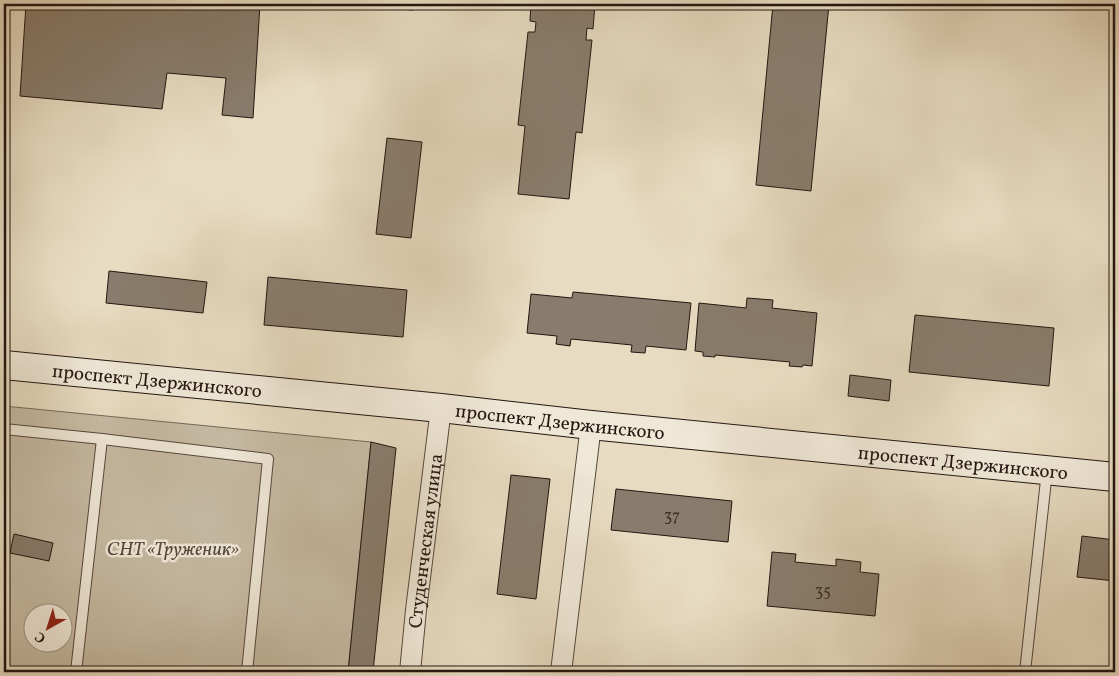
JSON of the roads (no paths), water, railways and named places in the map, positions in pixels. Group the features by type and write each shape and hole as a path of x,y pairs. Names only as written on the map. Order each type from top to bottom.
{"main road":[{"name":"проспект Дзержинского","path":"4,365 1115,477"}],"street":[{"name":"Студенческая улица","path":"410,672 441,408"},
{"path":"561,672 591,425"}],"lane":[{"path":"4,430 268,458 248,672"},
{"path":"76,672 102,439"},
{"path":"1024,672 1047,470"}],"park label":[{"name":"СНТ «Труженик»","path":"173,548"}]}
